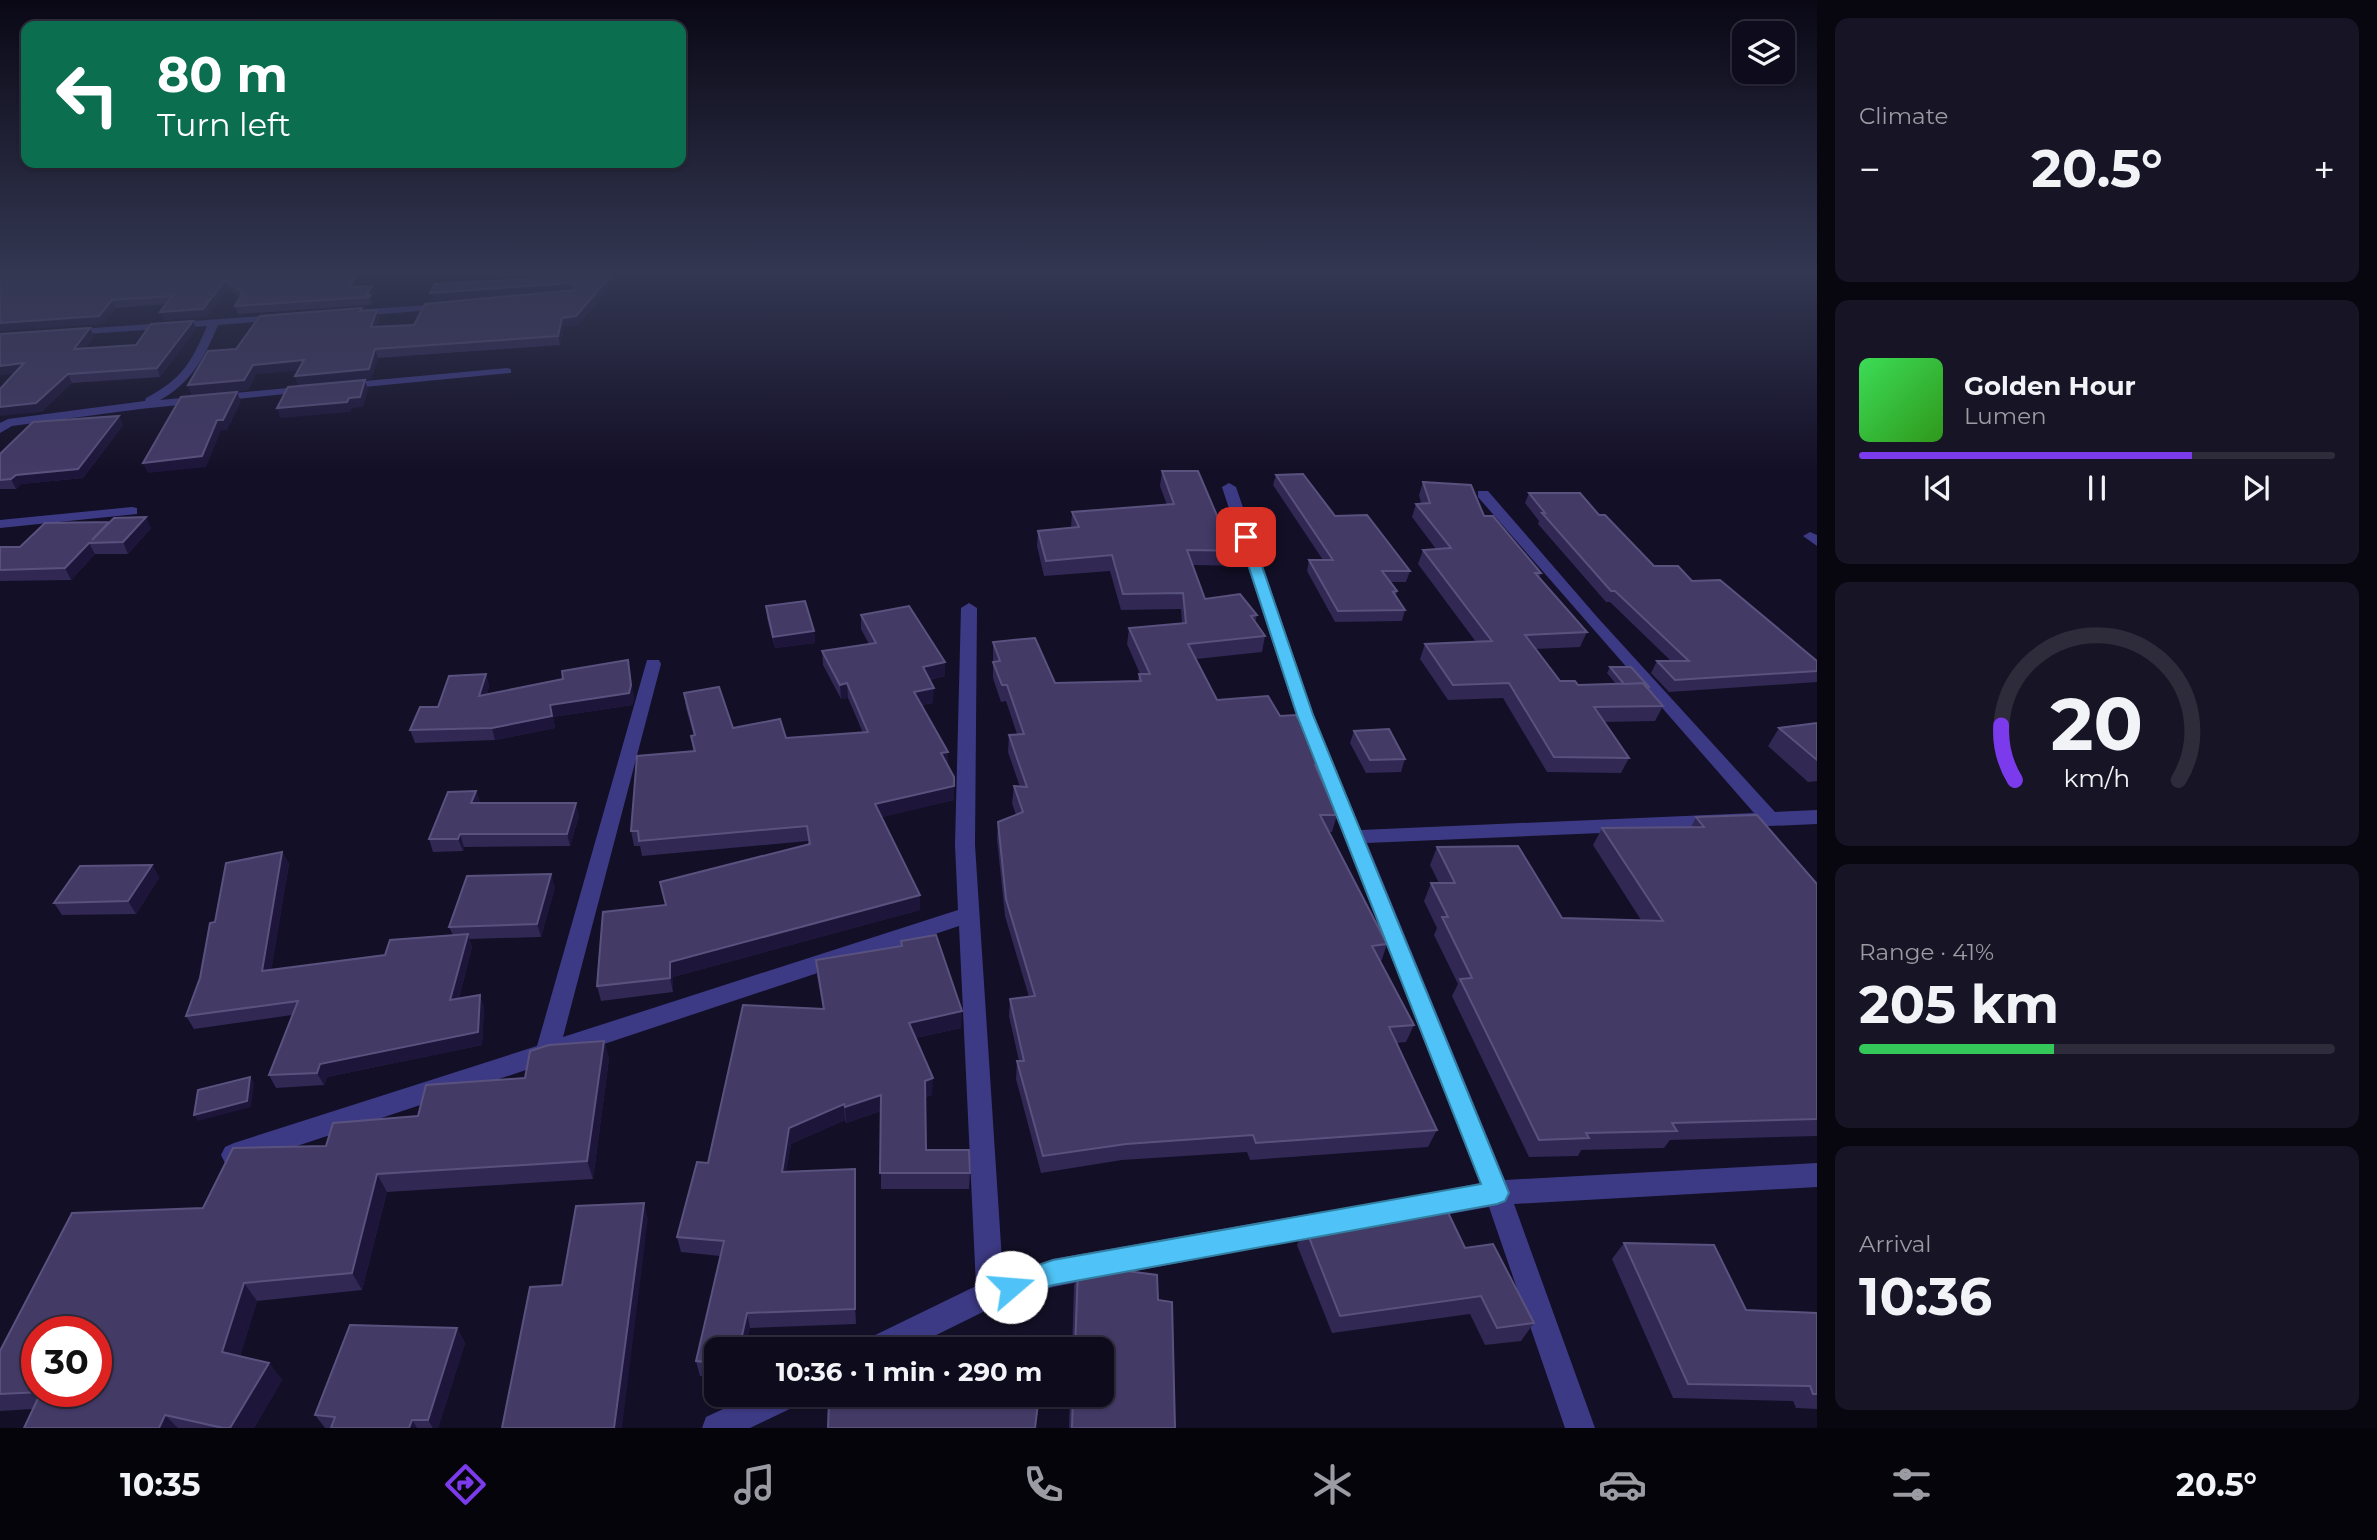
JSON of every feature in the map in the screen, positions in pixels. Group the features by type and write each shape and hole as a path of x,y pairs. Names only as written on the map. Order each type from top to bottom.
{"street":[{"path":"140,405 175,387 201,352 207,338"},
{"path":"333,387 507,371"},
{"path":"175,387 180,401"},
{"path":"3,425 140,405 319,388"},
{"path":"1229,486 1305,715 1497,1193 1580,1428"},
{"path":"1483,494 1592,621 1770,819"},
{"path":"0,524 132,511"},
{"path":"969,608 965,845 990,1294"},
{"path":"547,1053 653,664"},
{"path":"1354,837 1817,817"},
{"path":"231,1156 968,915"},
{"path":"1402,1210 1497,1193 1817,1175"},
{"path":"902,1337 990,1294 1053,1273 1349,1219"},
{"path":"717,1428 760,1407"}],"building":[{"path":"0,338 83,338 74,349 136,345 141,338 180,338 157,368 68,374 36,403 0,407 0,389 24,363 0,366"},
{"path":"244,338 535,338 375,349 369,369 295,376 304,360 253,365 244,380 188,385 208,351 236,349"},
{"path":"365,380 360,397 349,398 347,402 277,408 288,387"},
{"path":"237,392 223,420 217,420 202,456 143,463 181,397"},
{"path":"119,416 78,469 16,475 11,479 0,480 0,454 33,422"},
{"path":"1162,471 1198,471 1218,518 1222,517 1246,551 1187,550 1205,599 1240,594 1257,615 1251,616 1265,636 1188,644 1217,700 1268,696 1280,716 1296,715 1323,761 1324,765 1315,765 1337,815 1320,815 1387,944 1372,946 1414,1025 1389,1027 1437,1130 1256,1143 1253,1135 1126,1144 1043,1156 1017,1061 1024,1061 1010,999 1035,996 1006,899 998,822 1023,812 1014,786 1027,787 1009,735 1024,734 1007,685 1002,685 993,662 1000,661 993,642 1035,638 1055,683 1141,681 1139,674 1150,674 1129,628 1186,623 1183,593 1123,594 1112,555 1046,561 1038,531 1079,527 1072,512 1174,504"},
{"path":"1303,474 1335,516 1367,515 1410,571 1382,571 1397,591 1393,592 1405,610 1338,611 1309,560 1333,560 1276,475"},
{"path":"1423,482 1471,485 1484,516 1493,516 1541,573 1535,573 1587,632 1525,635 1560,681 1575,681 1578,685 1643,683 1663,706 1594,707 1629,758 1554,757 1509,683 1453,685 1425,644 1492,641 1423,550 1451,548 1416,504 1430,503"},
{"path":"1529,493 1580,493 1599,515 1605,515 1654,566 1678,566 1692,581 1720,580 1817,661 1817,671 1675,680 1657,661 1689,661 1615,591 1611,591 1542,513 1545,513"},
{"path":"146,517 123,542 89,543 65,568 0,570 0,547 20,547 45,523 109,522 92,540 114,518"},
{"path":"805,601 814,631 773,637 766,606"},
{"path":"909,606 945,662 923,667 934,688 914,692 948,752 941,753 954,777 954,786 875,804 920,895 670,962 670,978 597,986 603,912 666,905 660,882 810,844 807,826 639,841 638,831 631,831 637,756 695,751 691,736 695,735 684,693 719,687 733,728 780,719 786,738 868,732 847,683 840,685 822,651 876,643 861,615"},
{"path":"628,660 631,685 629,693 550,705 552,716 492,728 410,730 420,707 438,707 449,676 486,674 479,696 563,679 562,671"},
{"path":"1610,667 1631,667 1649,687 1643,683 1624,684"},
{"path":"1817,723 1817,760 1779,728"},
{"path":"1389,729 1405,759 1370,760 1354,731"},
{"path":"476,791 471,803 576,803 567,834 460,834 458,839 429,839 448,792"},
{"path":"1757,815 1817,884 1817,1119 1672,1123 1677,1131 1586,1133 1589,1138 1539,1140 1460,979 1472,978 1442,917 1448,917 1431,883 1455,883 1437,847 1518,846 1562,918 1663,921 1602,828 1704,827 1696,817"},
{"path":"282,852 262,971 385,955 390,940 468,934 450,1000 480,995 478,1032 320,1064 317,1073 269,1075 298,1001 186,1016 200,978 210,923 215,922 226,863"},
{"path":"152,865 128,901 54,903 80,866"},
{"path":"551,874 537,924 449,927 467,876"},
{"path":"936,935 962,1011 909,1023 933,1078 925,1081 926,1150 969,1150 970,1173 880,1173 881,1095 845,1107 844,1104 789,1128 782,1172 855,1169 855,1309 747,1313 742,1337 704,1337 704,1362 696,1361 724,1241 677,1237 697,1162 708,1163 743,1005 824,1009 816,960 902,946 901,941"},
{"path":"604,1041 587,1161 377,1174 352,1273 244,1283 222,1352 269,1363 230,1428 165,1415 159,1428 24,1428 34,1407 112,1407 112,1316 21,1316 21,1393 0,1394 0,1351 72,1213 203,1208 233,1148 326,1146 333,1123 418,1116 426,1085 525,1078 530,1051 549,1045"},
{"path":"250,1077 247,1101 194,1115 198,1090"},
{"path":"1443,1202 1465,1248 1493,1244 1534,1323 1497,1328 1481,1296 1340,1316 1305,1227"},
{"path":"644,1203 614,1428 502,1428 530,1287 562,1285 576,1206"},
{"path":"1624,1243 1714,1245 1746,1310 1817,1313 1817,1394 1813,1394 1810,1386 1688,1384"},
{"path":"1089,1266 1157,1275 1158,1300 1172,1302 1175,1428 1072,1428 1073,1407 1114,1407 1114,1337 1075,1337 1078,1268"},
{"path":"350,1325 457,1328 428,1420 412,1420 409,1428 331,1428 335,1417 315,1415"},
{"path":"829,1407 1038,1407 1035,1428 828,1428"}],"route":[{"path":"1011,1287 1053,1273 1497,1193 1305,715 1246,537"}]}
